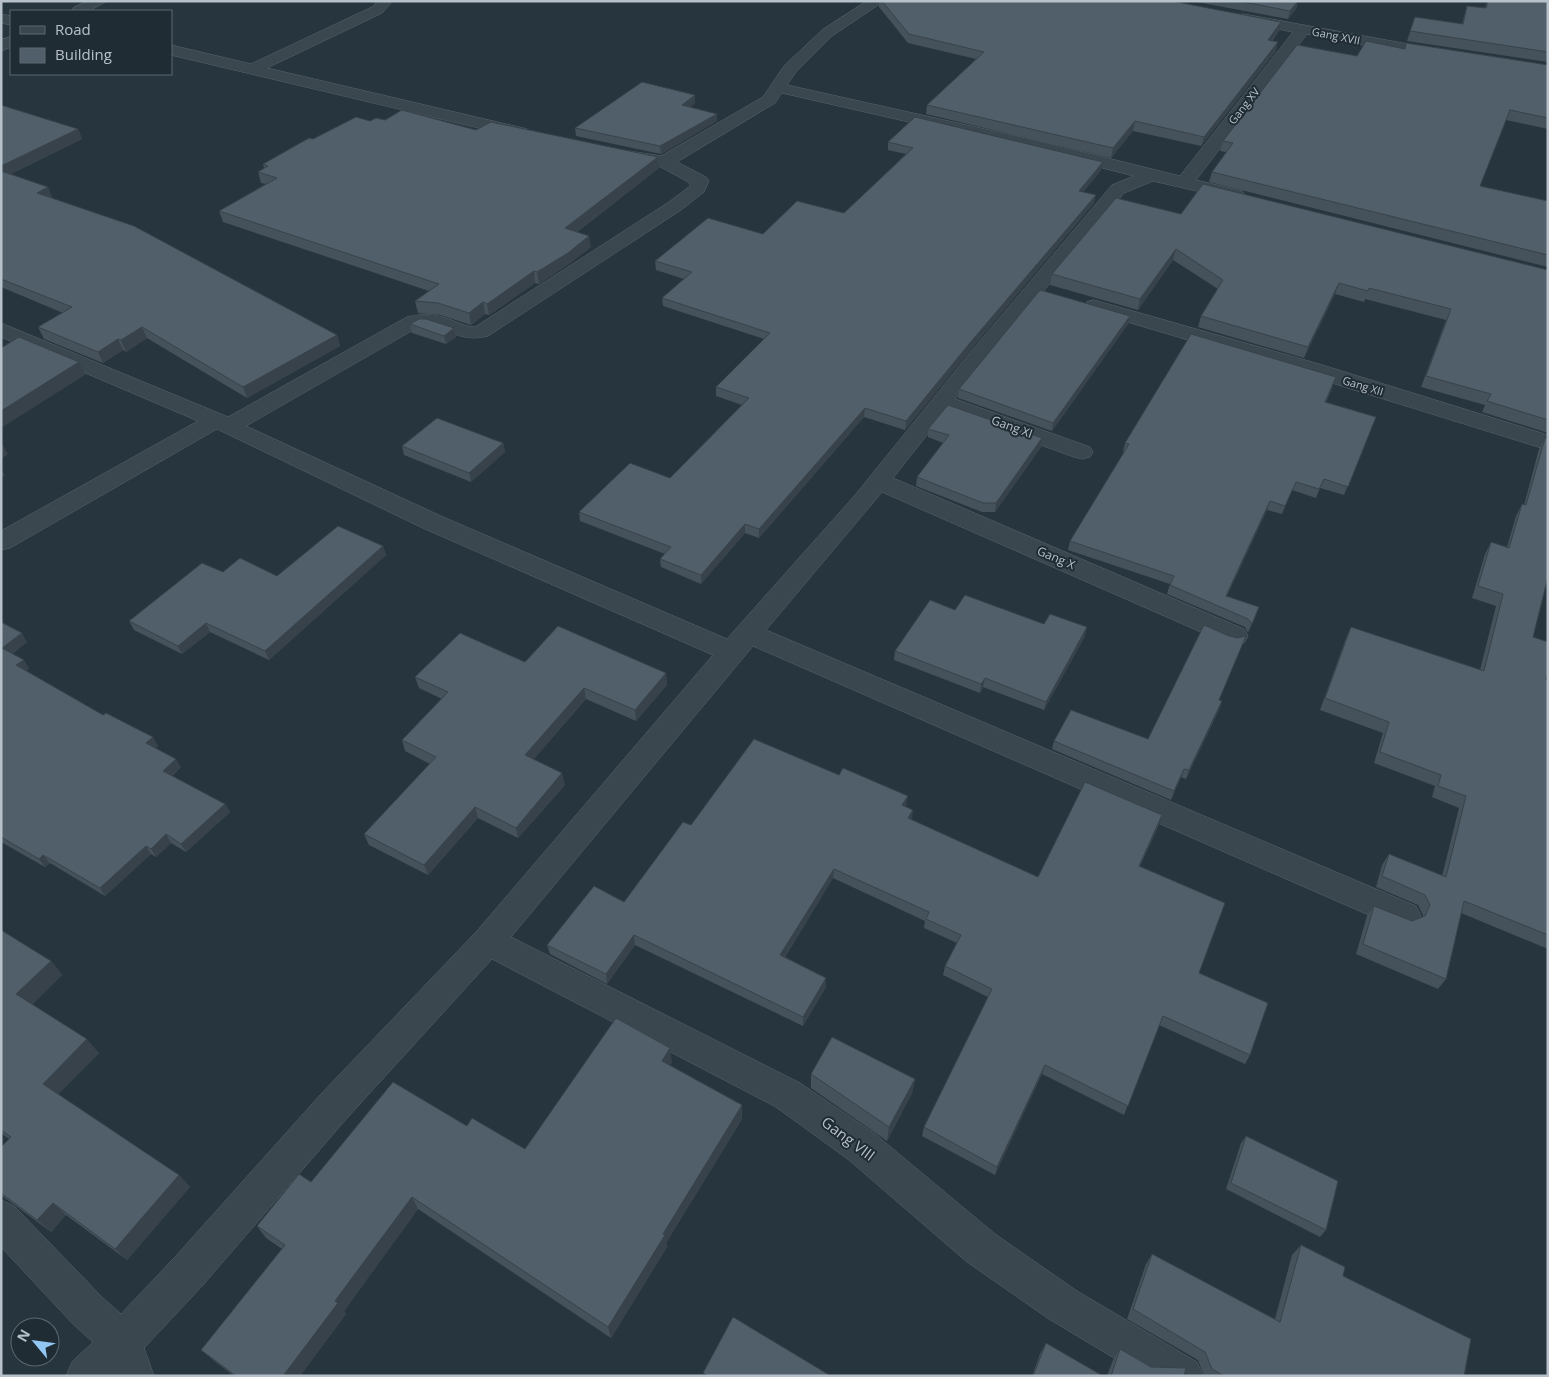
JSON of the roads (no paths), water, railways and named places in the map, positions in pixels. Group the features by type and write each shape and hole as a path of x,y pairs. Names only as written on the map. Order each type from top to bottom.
{"street":[{"path":"80,10 100,1"},
{"path":"253,69 377,10 384,3 382,1"},
{"path":"664,162 769,100 790,70 827,33 877,1"},
{"name":"Gang XVII","path":"1230,15 1459,58"},
{"name":"Gang XV","path":"1185,182 1304,29"},
{"path":"172,50 537,137"},
{"path":"778,88 1029,144 1262,202"},
{"path":"1,542 414,321 424,318 469,333 481,332 675,206 698,188 700,181 664,162 603,151"},
{"path":"86,1376 128,1359 189,1271 334,1106 488,941 878,481 942,402 1053,294 1118,189 1151,175"},
{"name":"Gang XII","path":"1053,294 1311,369 1548,443"},
{"path":"1,329 223,423 434,523 740,643 1405,916"},
{"name":"Gang XI","path":"942,402 1082,452"},
{"name":"Gang X","path":"878,481 1235,636"},
{"name":"Gang VIII","path":"488,941 788,1095 862,1148 982,1248 1063,1305 1183,1376"},
{"path":"1,1219 88,1312 128,1359"}]}
